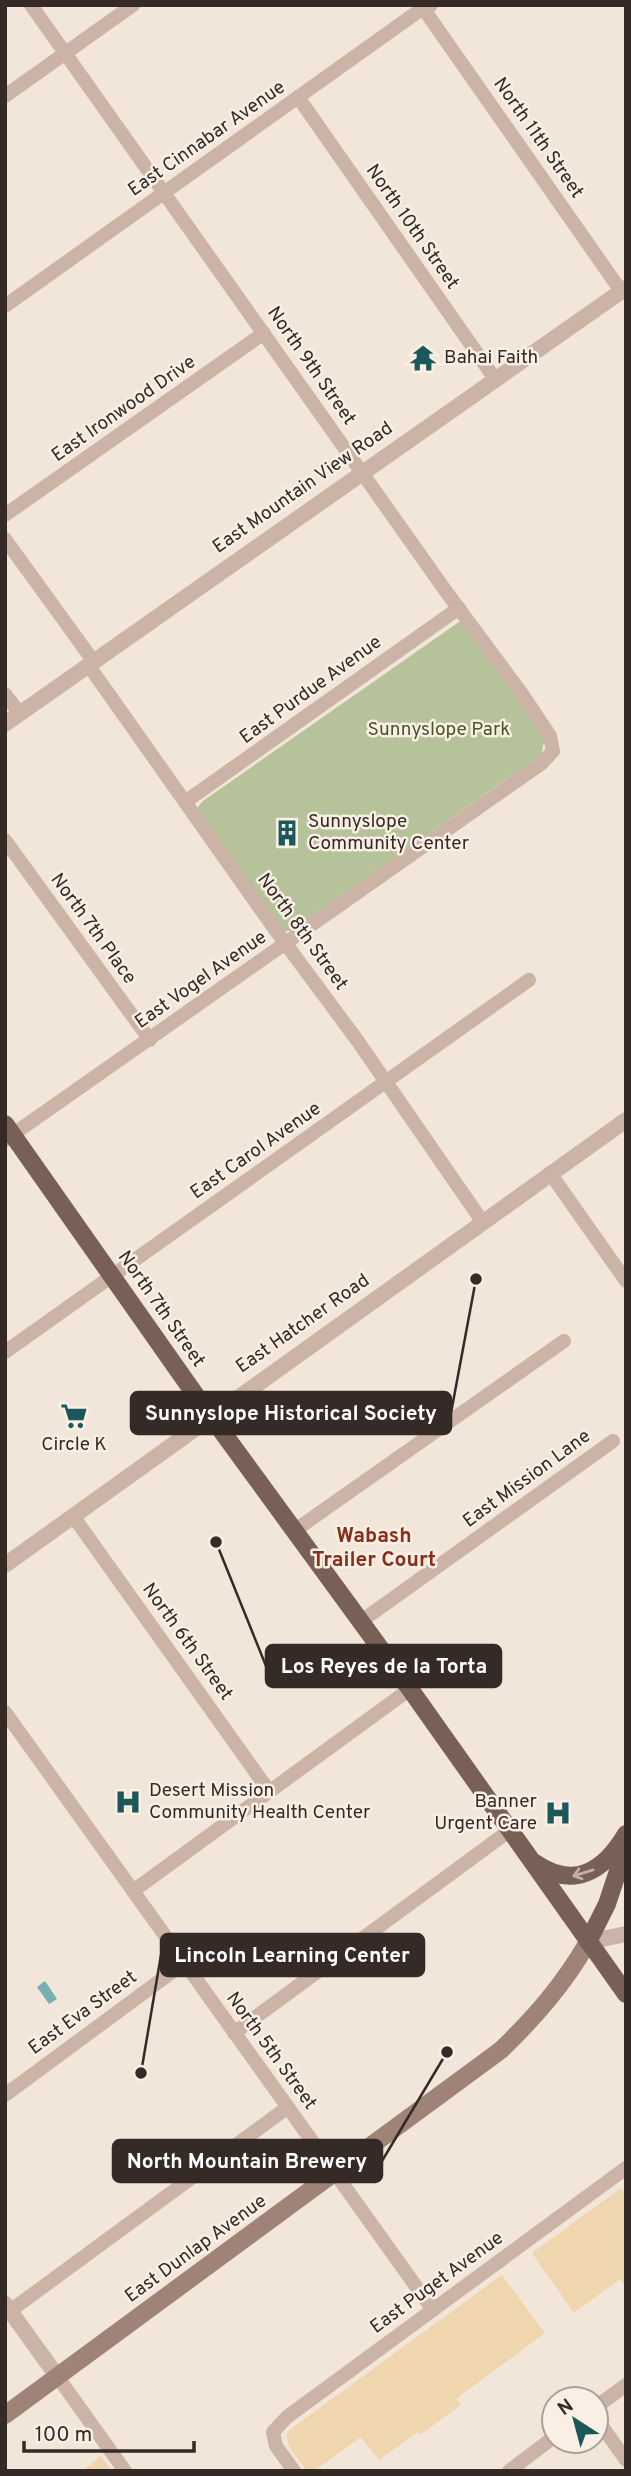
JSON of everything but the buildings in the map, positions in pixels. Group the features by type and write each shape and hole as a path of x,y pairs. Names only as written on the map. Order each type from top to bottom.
{"main road":[{"name":"North 7th Street","path":"8,1133 410,1689 626,1994"},
{"path":"528,1858 546,1871 577,1877 600,1865 626,1834"},
{"path":"588,1942 607,1904 626,1847"},
{"name":"East Dunlap Avenue","path":"5,2415 500,2050 552,1997 588,1942"}],"street":[{"name":"North 9th Street","path":"31,5 545,727 551,738 553,751"},
{"path":"5,96 133,5"},
{"name":"East Cinnabar Avenue","path":"5,306 427,7"},
{"name":"North 11th Street","path":"427,7 624,289"},
{"name":"North 10th Street","path":"299,97 495,379"},
{"name":"East Mountain View Road","path":"5,724 624,289"},
{"name":"East Ironwood Drive","path":"5,515 264,333"},
{"name":"North 8th Street","path":"5,539 185,803 386,1082 482,1221"},
{"name":"East Purdue Avenue","path":"185,803 459,608"},
{"path":"5,694 20,714"},
{"name":"East Vogel Avenue","path":"8,1133 150,1040 542,763 553,751"},
{"name":"North 7th Place","path":"5,840 150,1040"},
{"name":"East Carol Avenue","path":"5,1352 529,981"},
{"name":"East Hatcher Road","path":"5,1565 626,1120"},
{"path":"550,1173 626,1280"},
{"path":"294,1531 564,1341"},
{"name":"East Mission Lane","path":"360,1622 613,1441"},
{"name":"North 6th Street","path":"73,1516 269,1791"},
{"path":"133,1891 410,1689"},
{"name":"North 5th Street","path":"5,1712 433,2309"},
{"path":"234,2034 509,1831"},
{"path":"588,1942 626,1934"},
{"path":"588,1942 626,1947"},
{"name":"East Eva Street","path":"5,2095 184,1963"},
{"path":"125,2471 8,2307 288,2107"},
{"name":"East Puget Avenue","path":"294,2471 276,2446 274,2432 287,2417 626,2168"},
{"path":"610,2397 626,2385"},
{"path":"610,2438 626,2460"},
{"path":"509,2471 540,2448"}],"green space":[{"name":"Sunnyslope Park","path":"459,622 466,624 545,738 541,755 291,931 284,931 198,812 198,807"}],"sand":[{"path":"621,2188 626,2194 626,2287 620,2279 574,2313 532,2253"},
{"path":"502,2275 545,2333 456,2399 461,2405 379,2460 361,2437 314,2471 307,2471 287,2441 288,2431"},
{"path":"101,2456 112,2471 82,2471"}],"water":[{"path":"45,1981 57,1999 49,2004 37,1987"}],"place":[{"name":"Bahai Faith","path":"423,358"},
{"name":"Sunnyslope Community Center","path":"287,833"},
{"name":"Sunnyslope Historical Society","path":"476,1279"},
{"name":"Circle K","path":"74,1416"},
{"name":"Los Reyes de la Torta","path":"216,1542"},
{"name":"Desert Mission Community Health Center","path":"128,1802"},
{"name":"Banner Urgent Care","path":"558,1813"},
{"name":"North Mountain Brewery","path":"447,2052"},
{"name":"Lincoln Learning Center","path":"141,2073"}],"district":[{"name":"Wabash Trailer Court","path":"374,1548"}]}
